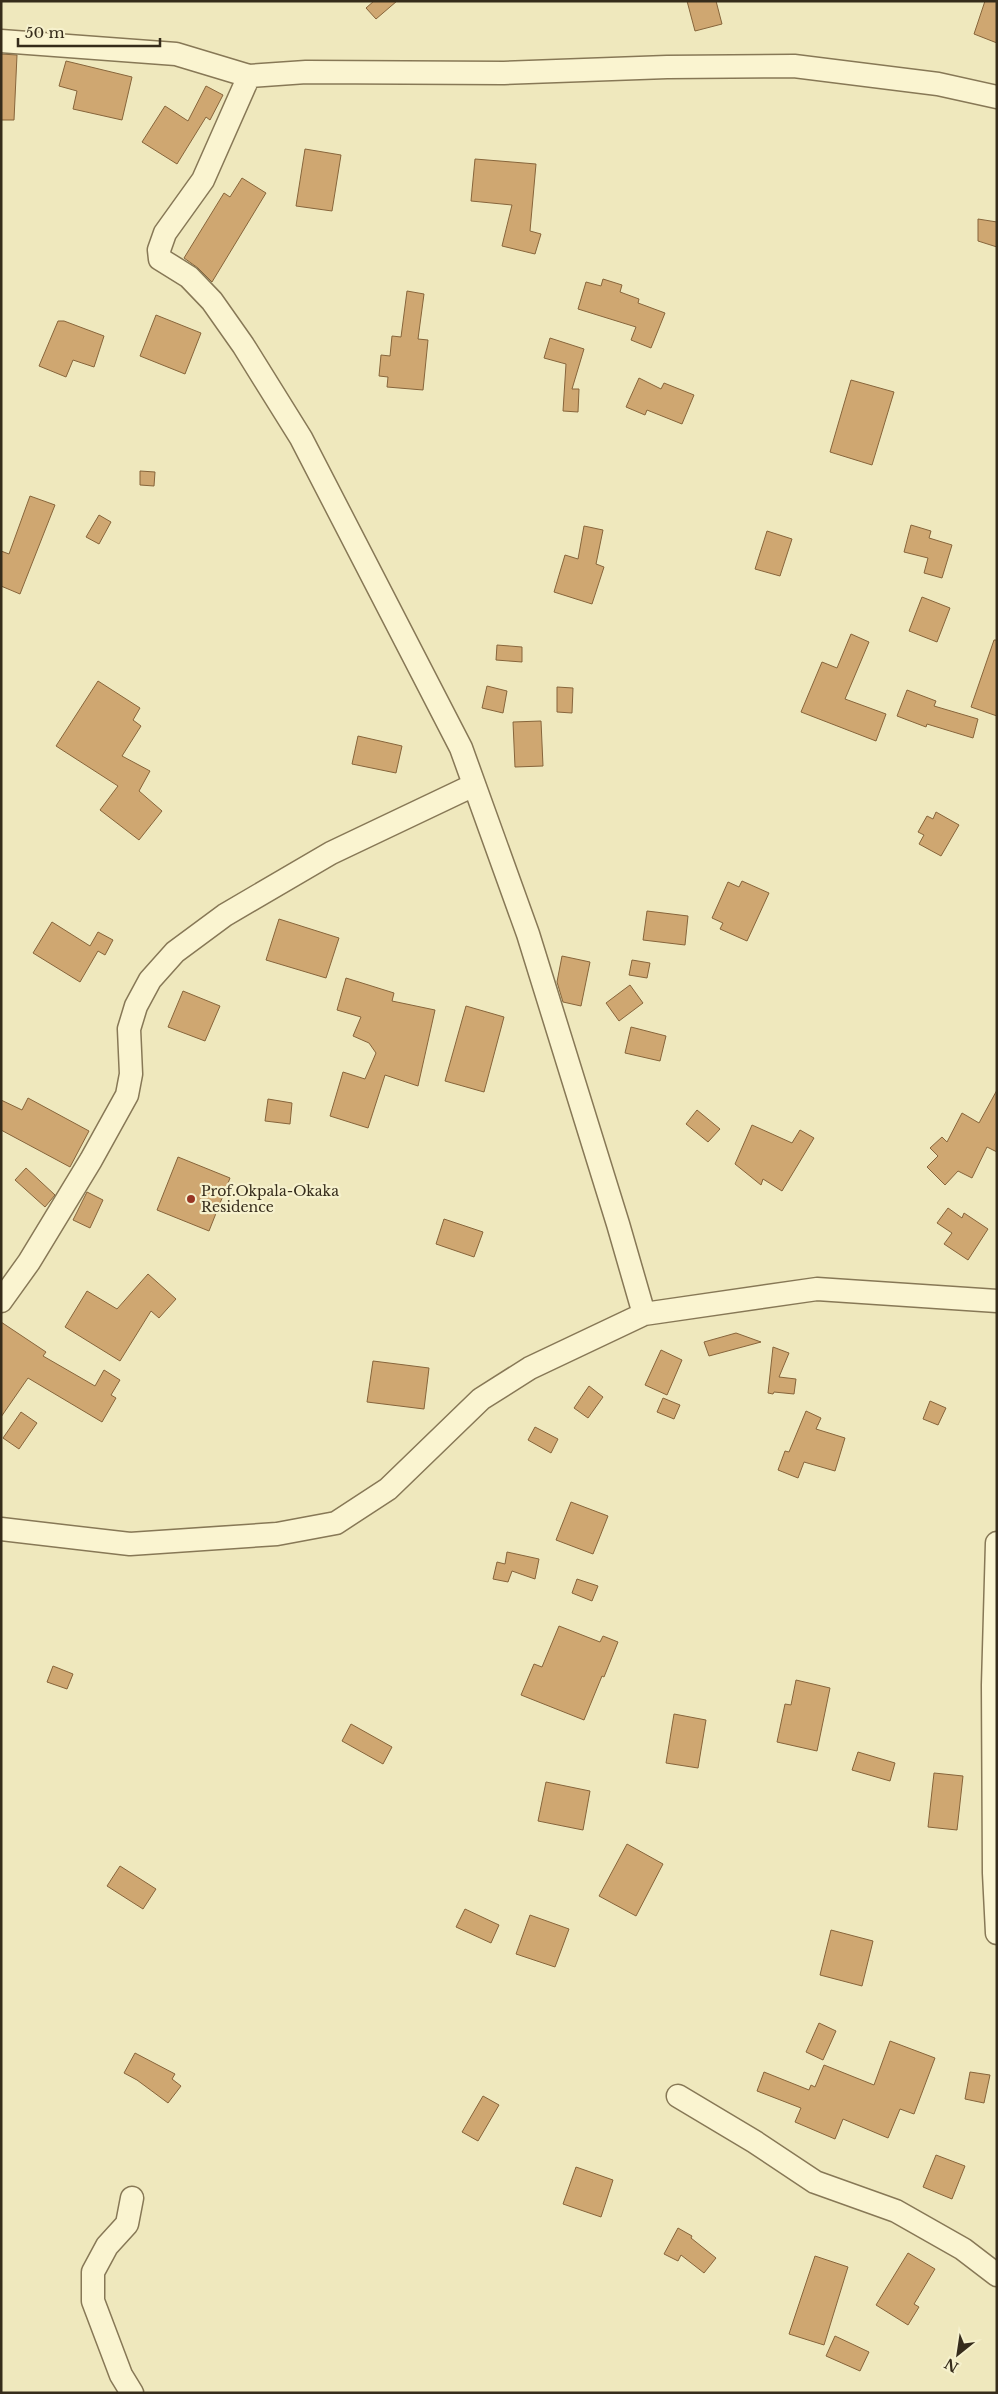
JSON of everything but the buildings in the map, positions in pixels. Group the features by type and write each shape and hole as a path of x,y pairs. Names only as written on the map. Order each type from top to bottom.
{"street":[{"path":"1,41 176,54 249,76 306,72 504,73 667,67 794,66 938,84 997,96"},
{"path":"249,76 203,180 166,233 158,250 160,259 189,277 212,301 243,345 301,438 461,748 528,934 644,1314"},
{"path":"1,1301 28,1262 91,1160 127,1095 131,1074 129,1029 136,1006 150,980 175,952 225,915 330,853 474,785"},
{"path":"1,1529 130,1544 277,1534 336,1523 388,1489 481,1399 530,1368 644,1314 817,1289 997,1301"},
{"path":"997,1543 993,1685 994,1872 997,1933"},
{"path":"678,2096 755,2142 815,2182 896,2211 963,2249 997,2275"},
{"path":"132,2198 127,2224 107,2246 93,2272 93,2301 121,2375 132,2393"}],"place":[{"name":"Prof.Okpala-Okaka Residence","path":"191,1199"}]}
